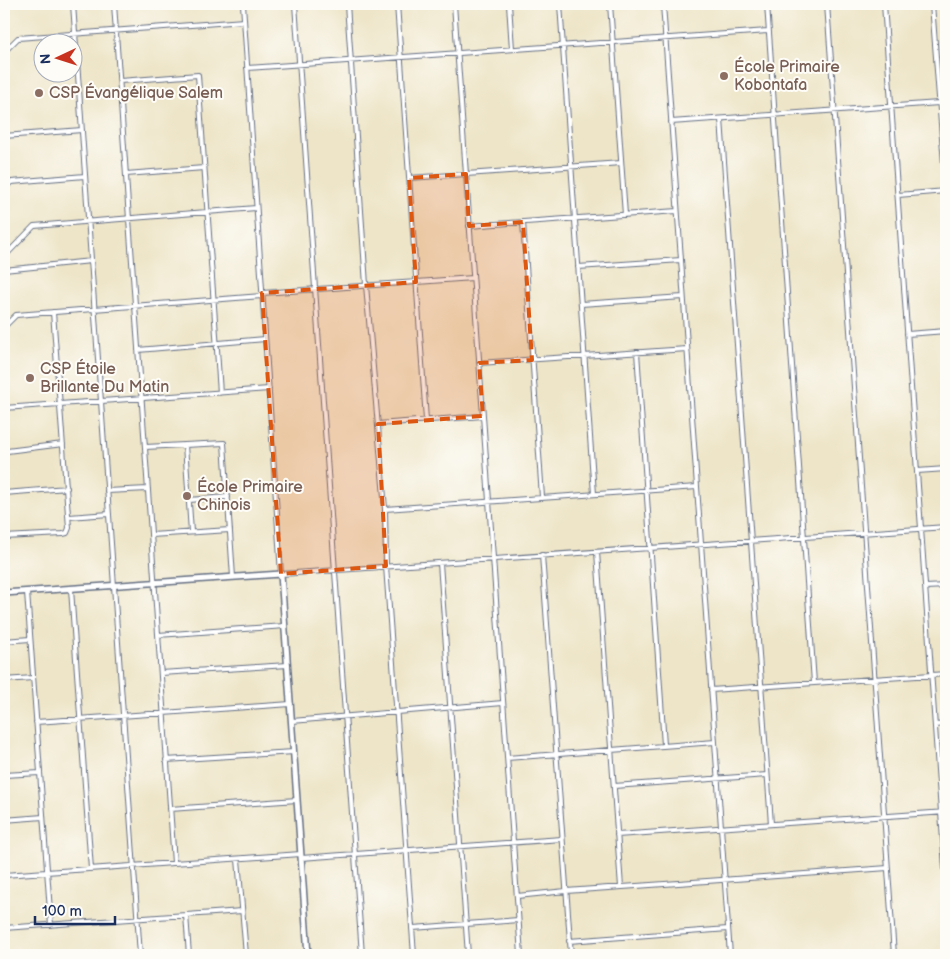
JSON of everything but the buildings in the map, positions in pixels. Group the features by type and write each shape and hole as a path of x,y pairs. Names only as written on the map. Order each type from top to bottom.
{"street":[{"path":"73,4 75,32"},
{"path":"114,4 174,863"},
{"path":"242,4 308,955"},
{"path":"295,4 362,955"},
{"path":"347,4 366,285 385,509 386,566 408,850 414,955"},
{"path":"397,4 426,420"},
{"path":"454,4 521,955"},
{"path":"509,4 512,50"},
{"path":"560,4 594,494"},
{"path":"610,4 625,215"},
{"path":"663,4 730,955"},
{"path":"766,4 814,683"},
{"path":"827,4 894,955"},
{"path":"884,4 935,725 944,812 946,883"},
{"path":"898,195 946,191 944,140 932,4"},
{"path":"82,33 244,21"},
{"path":"247,68 768,31"},
{"path":"4,52 18,38 32,37"},
{"path":"120,81 198,75 220,393"},
{"path":"78,82 140,955"},
{"path":"671,122 940,103"},
{"path":"4,116 6,118 4,121"},
{"path":"721,119 770,824"},
{"path":"4,136 82,130"},
{"path":"409,178 621,164"},
{"path":"126,174 204,168"},
{"path":"4,189 11,182 85,176"},
{"path":"4,257 34,226 256,208"},
{"path":"469,226 677,212"},
{"path":"523,222 542,497"},
{"path":"578,267 681,260"},
{"path":"4,270 91,261"},
{"path":"4,328 16,315 214,300 315,289 473,278"},
{"path":"581,304 683,296"},
{"path":"4,505 5,537 67,533 70,528 54,312"},
{"path":"908,334 946,331"},
{"path":"138,350 265,339"},
{"path":"479,364 687,349"},
{"path":"637,352 664,746"},
{"path":"4,408 269,389"},
{"path":"378,424 483,416"},
{"path":"145,448 224,443 233,577"},
{"path":"4,453 7,450 63,444"},
{"path":"185,445 191,532"},
{"path":"917,471 946,469"},
{"path":"385,509 697,486"},
{"path":"4,493 67,488"},
{"path":"107,491 148,489"},
{"path":"189,500 228,497"},
{"path":"69,517 109,514"},
{"path":"4,594 946,527"},
{"path":"151,535 230,530"},
{"path":"597,552 621,887"},
{"path":"542,556 571,955"},
{"path":"440,563 468,955"},
{"path":"925,587 946,586"},
{"path":"71,589 91,869"},
{"path":"27,592 51,924"},
{"path":"158,635 285,626"},
{"path":"4,641 30,639"},
{"path":"160,673 288,665"},
{"path":"711,690 946,674"},
{"path":"4,680 33,678"},
{"path":"292,721 503,703"},
{"path":"36,722 290,704"},
{"path":"935,725 946,724"},
{"path":"507,758 715,742"},
{"path":"166,760 294,752"},
{"path":"4,775 40,773"},
{"path":"614,786 767,775"},
{"path":"170,809 297,800"},
{"path":"617,835 944,812"},
{"path":"4,820 43,817"},
{"path":"4,875 238,859 355,854 562,839"},
{"path":"238,859 246,955"},
{"path":"517,896 888,868"},
{"path":"4,928 242,911"},
{"path":"186,915 189,955"},
{"path":"413,928 518,920"},
{"path":"570,940 728,929"}],"highlighted area":[{"path":"466,174 469,226 523,222 532,360 479,363 483,416 378,424 386,566 281,574 262,293 416,282 409,178"}],"place":[{"name":"École Primaire Kobontafa","path":"724,76"},
{"name":"CSP Évangélique Salem","path":"39,93"},
{"name":"CSP Étoile Brillante Du Matin","path":"30,378"},
{"name":"École Primaire Chinois","path":"187,496"}]}
